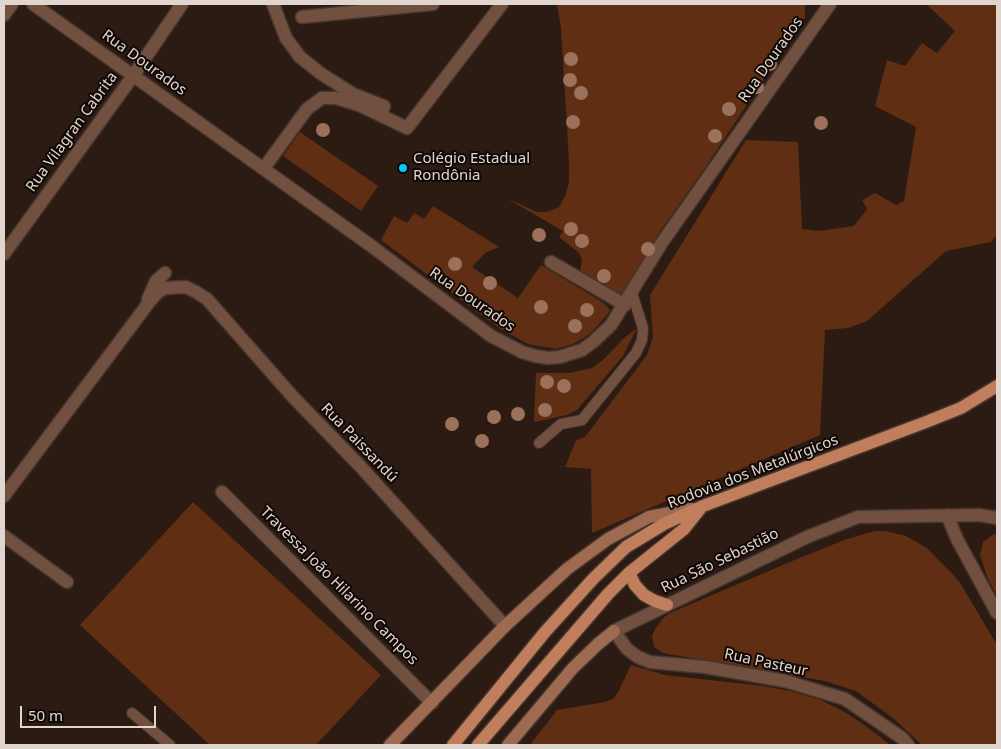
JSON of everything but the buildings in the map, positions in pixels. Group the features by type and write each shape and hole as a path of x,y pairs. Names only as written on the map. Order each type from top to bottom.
{"main road":[{"name":"Rodovia dos Metalúrgicos","path":"453,745 545,632 593,579 626,547 664,524 703,506 861,448 961,408 997,386"},
{"path":"478,745 608,594 629,573 684,529 703,506"},
{"path":"629,573 635,585 644,595 667,605"}],"street":[{"path":"4,15 12,4"},
{"name":"Rua Dourados","path":"33,4 264,168 491,336 522,352 548,358 566,356 582,350 602,334 618,316 661,244 830,4"},
{"name":"Rua Vilagran Cabrita","path":"4,254 133,76 182,4"},
{"path":"273,4 286,38 300,57 320,73 353,94 384,106 381,115"},
{"path":"302,17 432,4"},
{"path":"264,168 307,109 322,98 336,98 351,102 407,128 502,4"},
{"path":"551,262 625,305"},
{"path":"4,496 143,310 156,281 165,273"},
{"name":"Rua Paissandú","path":"143,310 158,292 166,288 186,288 207,299 293,397 366,473 505,626"},
{"name":"Travessa João Hilarino Campos","path":"222,492 432,703"},
{"path":"390,745 505,626 567,569 608,539 650,518 703,506"},
{"name":"Rua São Sebastião","path":"508,745 573,668 614,631 807,536 858,518 978,515 997,518"},
{"path":"947,516 997,613"},
{"path":"4,536 67,582"},
{"name":"Rua Pasteur","path":"614,631 627,649 638,657 650,662 705,667 785,681 845,699 902,738 908,745"}],"lane":[{"path":"539,443 561,424 582,420 636,353 642,340 643,328 632,293"},
{"path":"132,713 170,745"}],"shaded area":[{"path":"557,4 805,4 805,17 705,168 659,233 622,297 580,272 582,260 579,253 559,237 563,231 506,198 537,212 547,212 559,207 569,182 561,28"},
{"path":"926,4 997,4 997,234 991,242 946,251 867,321 848,328 825,330 820,435 592,533 591,469 565,467 576,440 585,437 647,355 653,337 650,295 746,140 798,142 802,229 819,231 854,226 867,209 862,200 875,193 896,205 904,201 916,127 875,106 887,60 905,66 922,43 937,53 955,31"},
{"path":"300,132 378,186 361,211 283,156"},
{"path":"433,206 499,247 485,253 472,267 518,298 541,265 604,303 610,310 607,315 584,338 573,344 556,349 528,344 499,328 381,240 394,216 407,223 414,213 424,219"},
{"path":"637,328 623,356 577,410 567,415 534,422 536,373 569,373 592,368"},
{"path":"193,502 381,675 316,745 210,745 80,625"},
{"path":"875,531 886,531 906,536 927,548 959,581 997,645 997,745 922,745 893,718 856,691 825,681 663,653 654,647 652,636 655,629 663,618 670,613 847,539"},
{"path":"997,534 997,596 988,579 980,555 983,542 992,535"},
{"path":"631,665 665,675 763,686 821,700 866,726 890,745 530,745 557,710 613,699"}],"place":[{"name":"Colégio Estadual Rondônia","path":"403,168"}]}
